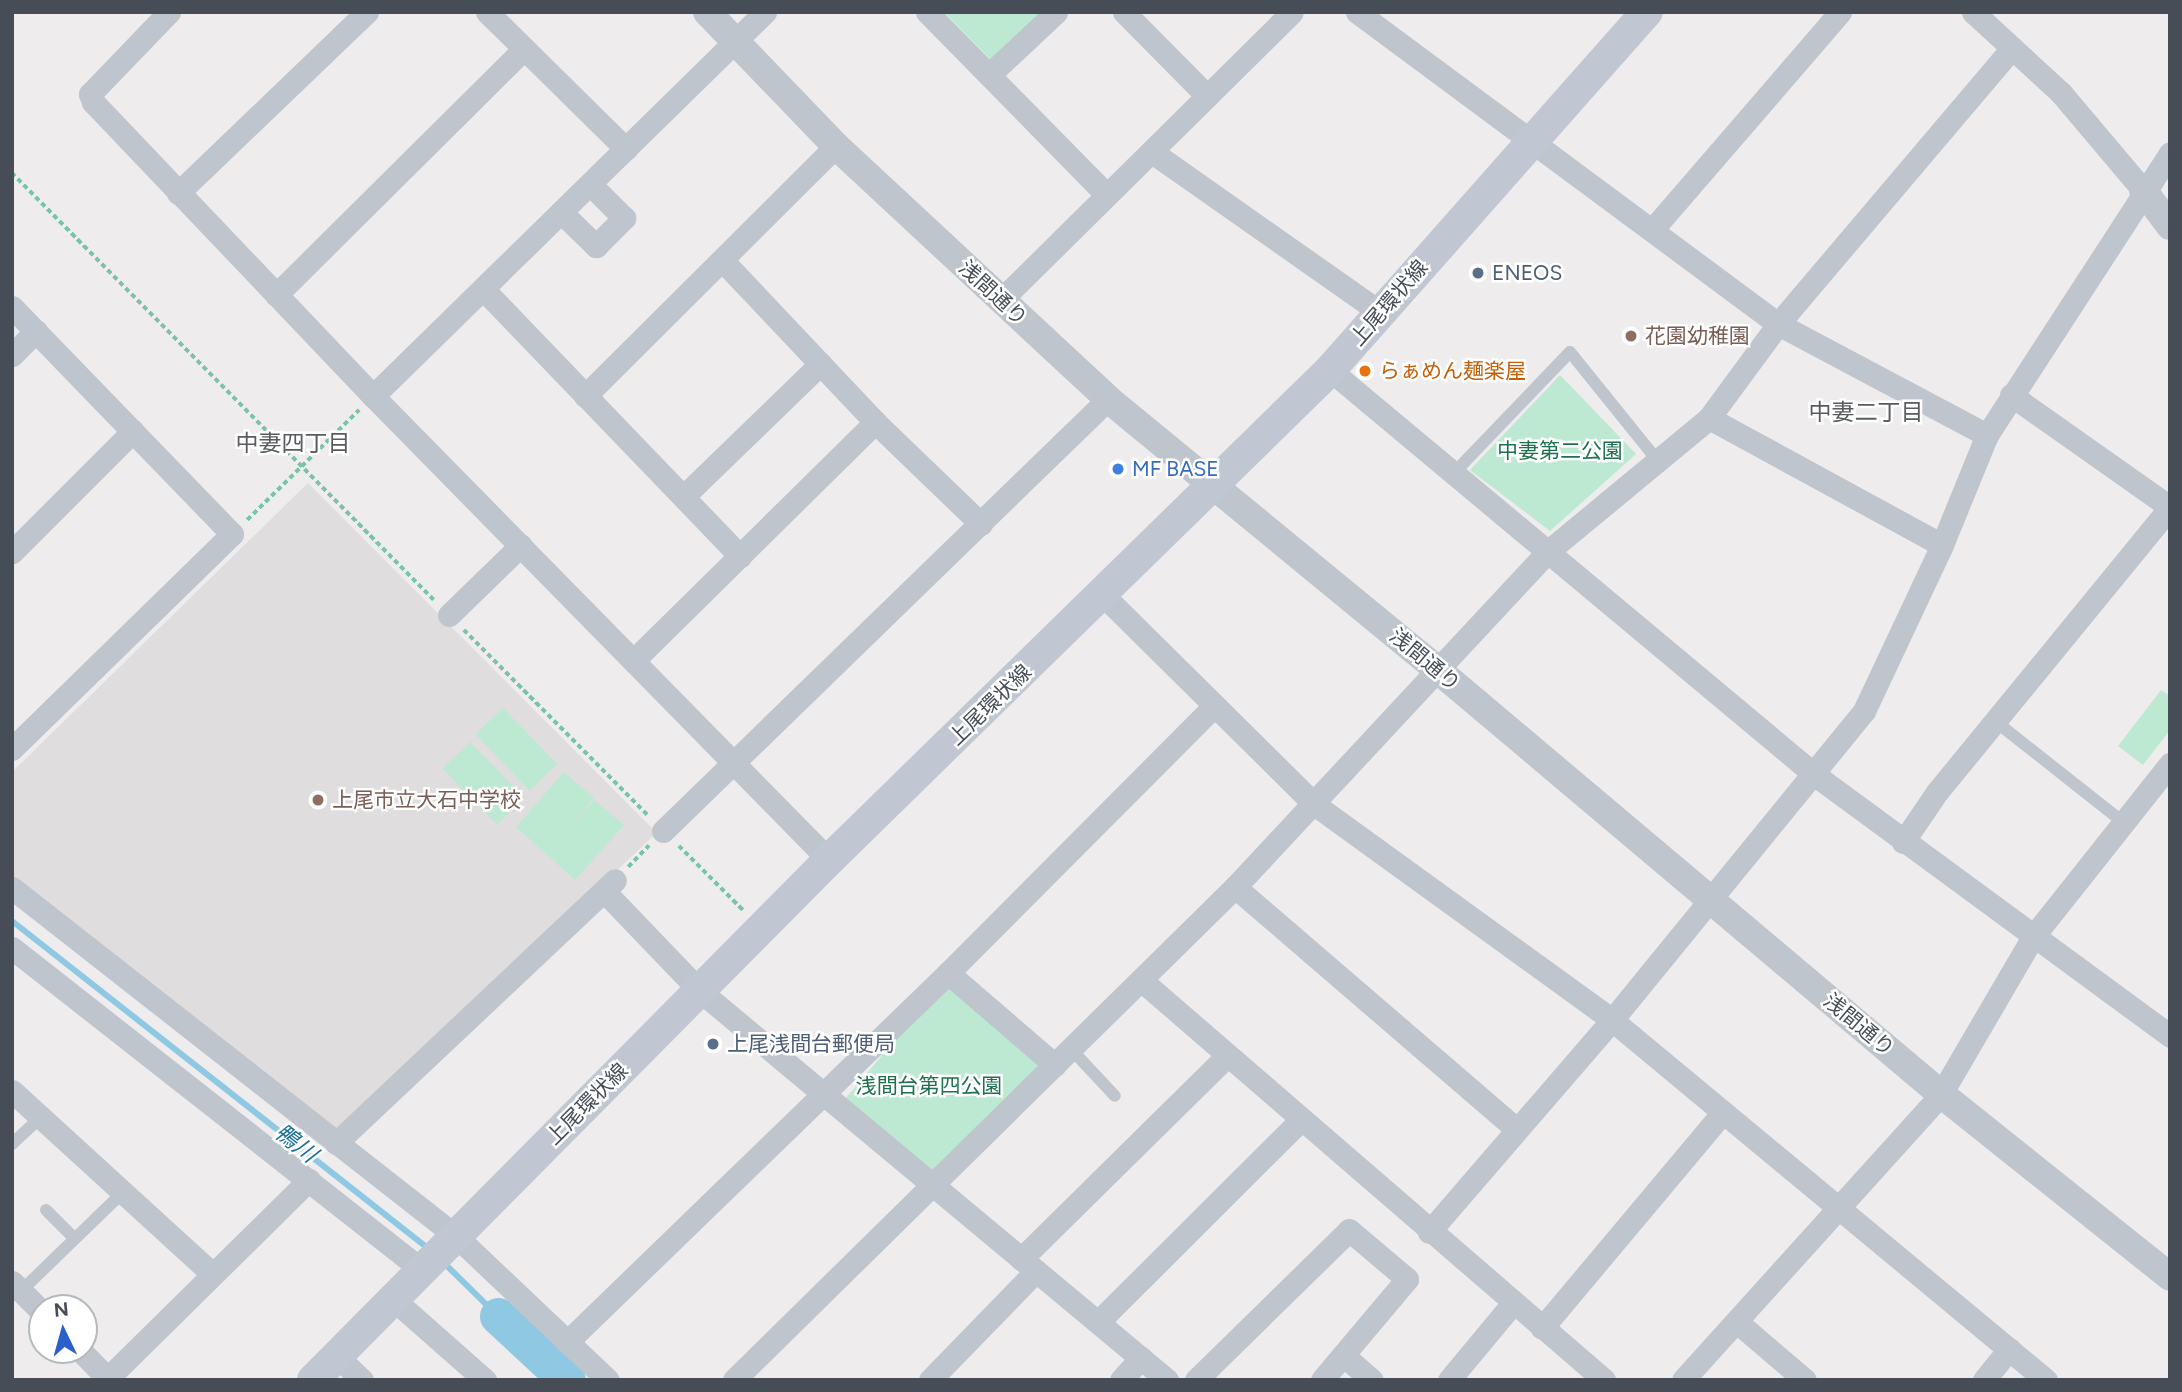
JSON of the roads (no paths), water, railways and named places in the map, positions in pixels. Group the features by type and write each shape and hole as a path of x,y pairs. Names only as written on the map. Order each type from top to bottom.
{"main road":[{"name":"上尾環状線","path":"313,1380 830,860 1104,596 1330,370 1647,12"}],"street":[{"path":"169,12 90,94 93,103 373,396 830,860"},
{"path":"178,193 367,12"},
{"path":"487,12 626,149"},
{"name":"浅間通り","path":"707,12 836,146 1108,399 1212,488 1439,671 1941,1094 2170,1277"},
{"path":"373,396 485,291 561,212 765,12"},
{"path":"927,12 1106,194"},
{"path":"989,75 1056,12"},
{"path":"1124,12 1207,96"},
{"path":"1001,300 1292,12"},
{"path":"1357,12 1534,140 1778,324 1987,435"},
{"path":"1652,230 1840,12"},
{"path":"1973,12 2060,93 2143,190 2170,226"},
{"path":"734,1380 1235,887 1439,671 1546,553 1709,418 1778,324 2012,48"},
{"path":"276,295 523,50"},
{"path":"585,396 836,146"},
{"path":"1152,152 1381,313"},
{"path":"1429,1232 1612,1020 1815,775 1864,711 1942,545 1987,435 2143,190 2170,153"},
{"path":"561,212 596,247 624,218 590,184"},
{"path":"723,261 875,422 981,524"},
{"path":"485,291 740,556"},
{"path":"12,307 232,534 12,749"},
{"path":"12,355 36,331"},
{"path":"684,496 820,364"},
{"path":"1330,370 1815,775 2032,938 2170,1036"},
{"path":"1903,842 1995,721 2170,507 2011,395"},
{"path":"663,831 1108,399"},
{"path":"1709,418 1942,545"},
{"path":"634,660 875,422"},
{"path":"12,552 133,432"},
{"path":"449,615 521,545"},
{"path":"1104,596 1314,804 1612,1020 2046,1380"},
{"path":"567,1342 824,1090 948,973 1214,706"},
{"path":"1683,1380 1941,1094 2032,938 2170,764"},
{"path":"336,1143 610,885 700,991 824,1090 1167,1380"},
{"path":"1235,887 1516,1129"},
{"path":"12,888 456,1236 608,1380"},
{"path":"12,948 422,1270"},
{"path":"948,973 1063,1057"},
{"path":"1141,981 1429,1232 1604,1380"},
{"path":"930,1380 1029,1265 1226,1057"},
{"path":"12,1091 211,1273"},
{"path":"1542,1328 1723,1112"},
{"path":"1098,1322 1301,1120"},
{"path":"94,1364 108,1379 211,1273 309,1180"},
{"path":"1196,1380 1349,1230 1407,1279 1322,1380"},
{"path":"393,1299 485,1380"},
{"path":"1449,1380 1513,1303"},
{"path":"1737,1322 1805,1380"},
{"path":"1984,1380 2009,1349"},
{"path":"1343,1355 1372,1380"},
{"path":"337,1356 362,1380"},
{"path":"1121,1380 1141,1358"}],"lane":[{"path":"1453,474 1570,352 1658,461"},
{"path":"1995,721 2123,822"},
{"path":"1063,1057 1115,1096"},
{"path":"12,1144 41,1116"},
{"path":"17,1286 74,1238 122,1192"},
{"path":"46,1210 74,1238"}],"waterway":[{"name":"鴨川","path":"12,921 429,1249"},
{"name":"鴨川","path":"442,1261 498,1316"},
{"name":"鴨川","path":"498,1316 567,1380"}],"place":[{"name":"ENEOS","path":"1478,273"},
{"name":"花園幼稚園","path":"1631,336"},
{"name":"らぁめん麺楽屋","path":"1365,371"},
{"name":"MF BASE","path":"1118,469"},
{"name":"上尾市立大石中学校","path":"318,800"},
{"name":"上尾浅間台郵便局","path":"713,1044"}],"district":[{"name":"中妻二丁目","path":"1866,412"},
{"name":"中妻四丁目","path":"293,443"}],"park label":[{"name":"中妻第二公園","path":"1560,451"},
{"name":"浅間台第四公園","path":"929,1086"}]}
